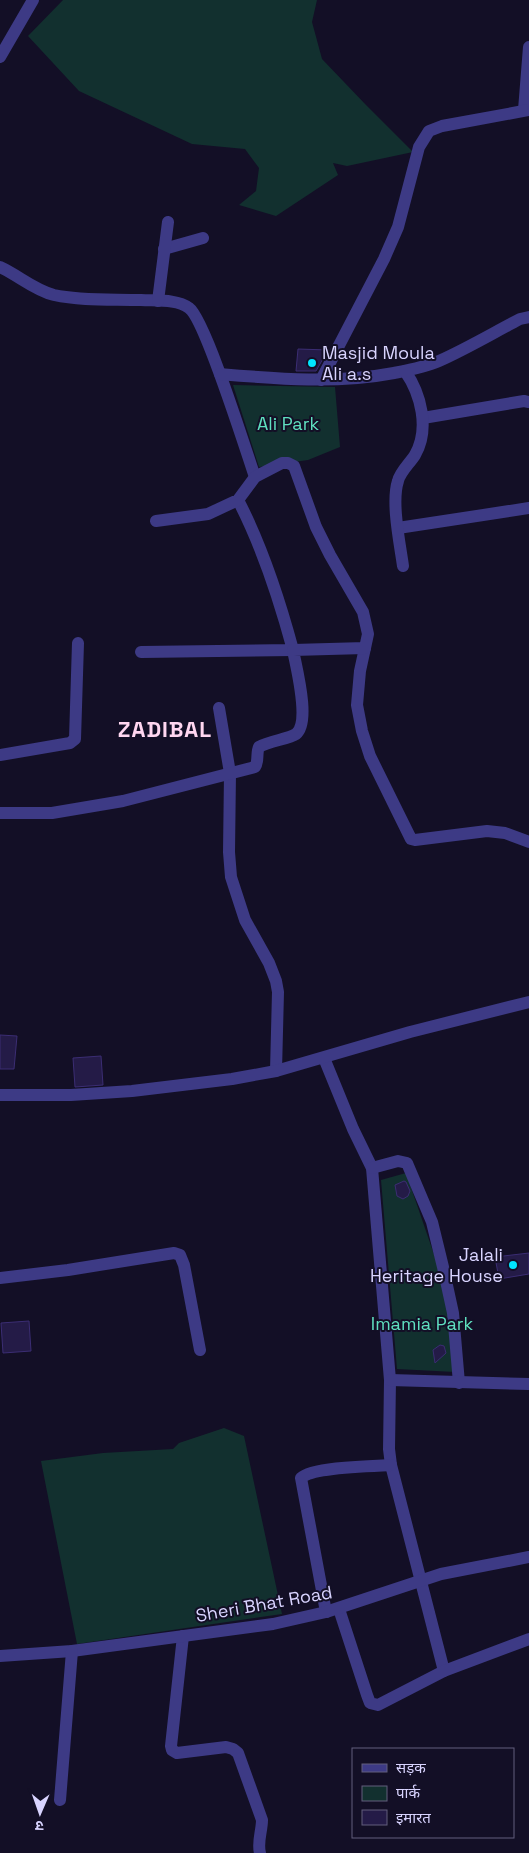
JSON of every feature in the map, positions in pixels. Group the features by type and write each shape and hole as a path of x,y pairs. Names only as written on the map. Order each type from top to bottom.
{"street":[{"path":"0,56 32,0"},
{"path":"321,380 384,259 398,227 419,147 429,131 442,126 527,110 529,47"},
{"path":"158,301 168,222"},
{"path":"164,249 203,238"},
{"path":"0,267 30,284 53,294 85,298 174,302 190,308 199,320 220,374 255,477"},
{"path":"220,374 289,380 321,380 366,378 405,371 437,362 520,319 529,317"},
{"path":"403,566 396,498 398,480 416,454 422,437 423,418 413,382 405,371"},
{"path":"423,418 524,401 529,402"},
{"path":"156,521 208,514 238,500 255,477 282,464 288,463 294,466 316,527 363,612 368,634 360,672 357,705 362,731 370,756 411,839 487,831 505,833 529,842"},
{"path":"0,814 52,813 123,801 255,767 259,747 296,734 301,726 303,715 301,689 293,650 268,568 253,529 238,500"},
{"path":"398,528 529,508"},
{"path":"0,755 70,743 75,739 78,643"},
{"path":"141,652 365,648"},
{"path":"219,708 230,773 229,852 231,877 245,920 269,963 276,981 278,992 276,1071"},
{"path":"0,1095 71,1095 132,1092 232,1079 276,1071 410,1032 529,1002"},
{"path":"324,1058 353,1129 372,1168 390,1380 389,1449 391,1465 419,1581 444,1672"},
{"path":"372,1168 398,1161 407,1163 432,1222 453,1313 459,1383"},
{"path":"0,1278 68,1270 174,1253 180,1255 184,1264 200,1350"},
{"path":"390,1380 529,1384"},
{"path":"391,1465 318,1470 305,1473 301,1478 333,1610 370,1703 378,1705 386,1702 444,1672 529,1640"},
{"name":"Sheri Bhat Road","path":"0,1656 72,1651 273,1624 333,1610 441,1574 529,1557"},
{"path":"183,1636 172,1750 178,1753 226,1747 238,1752 262,1820 258,1843 260,1853"},
{"path":"60,1800 72,1651"}],"green space":[{"path":"63,0 317,0 312,22 322,59 413,152 347,166 333,163 338,175 276,216 239,205 256,191 259,168 245,149 192,144 79,91 28,36"},
{"name":"Ali Park","path":"233,385 335,387 340,447 308,460 259,467"},
{"name":"Imamia Park","path":"406,1173 438,1266 451,1313 455,1372 397,1369 381,1180"},
{"path":"224,1428 244,1436 282,1614 77,1644 41,1461 103,1453 173,1449 179,1443"}],"building":[{"name":"Masjid Moula Ali a.s","path":"298,349 328,350 316,371 296,371"},
{"path":"0,1035 17,1036 14,1069 0,1069"},
{"path":"101,1056 103,1085 75,1087 73,1058"},
{"path":"404,1181 410,1191 408,1196 403,1199 397,1196 395,1185"},
{"name":"Jalali Heritage House","path":"529,1253 529,1274 499,1279 495,1257"},
{"path":"29,1321 31,1351 3,1353 1,1323"},
{"path":"440,1345 444,1346 446,1353 435,1363 433,1350"}],"place":[{"name":"Masjid Moula Ali a.s","path":"312,363"},
{"name":"Jalali Heritage House","path":"513,1265"}],"district":[{"name":"ZADIBAL","path":"165,729"}]}
